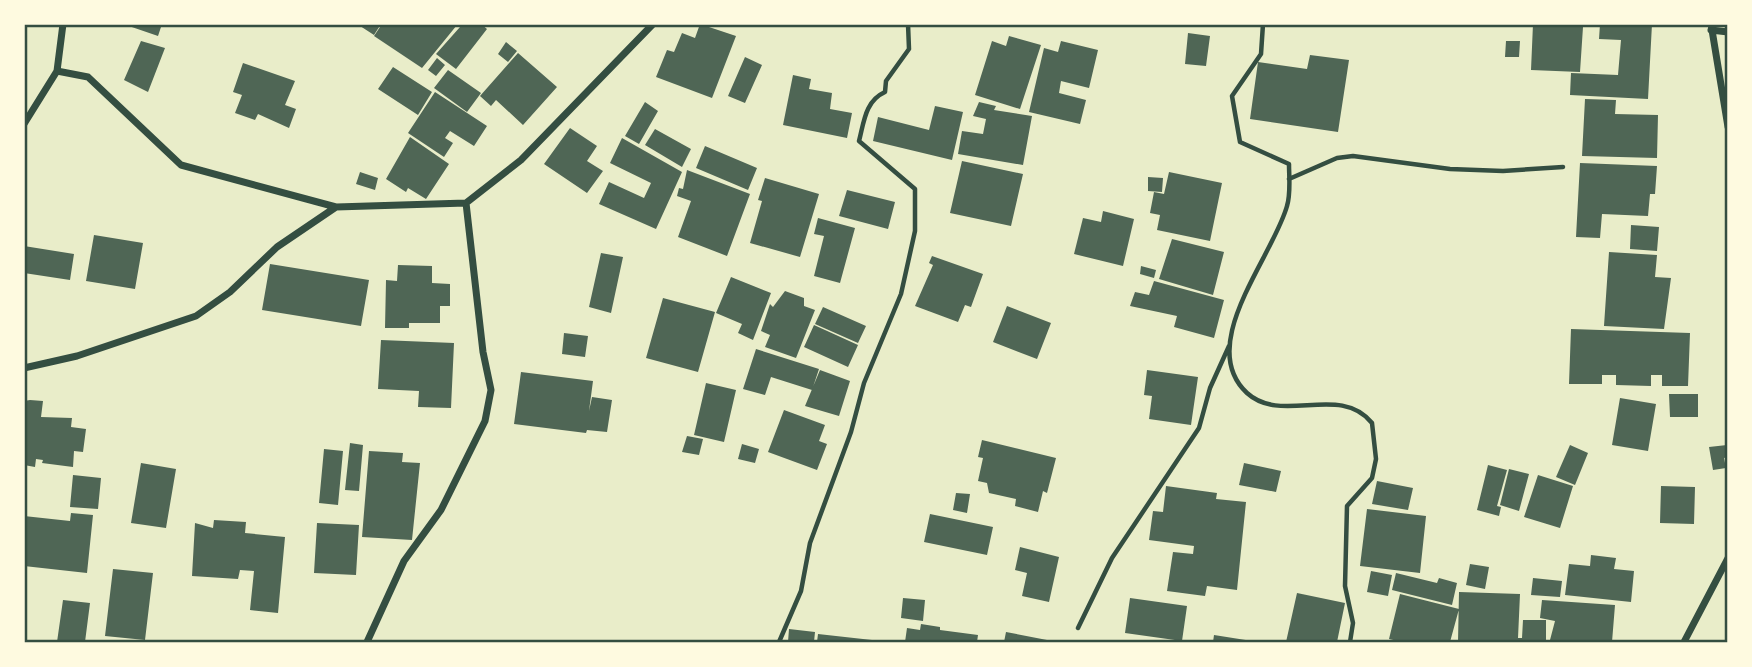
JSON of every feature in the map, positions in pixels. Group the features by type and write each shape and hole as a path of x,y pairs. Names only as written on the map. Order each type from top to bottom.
{"street":[{"path":"24,124 57,71 63,24"},
{"path":"57,71 88,77 181,165 336,207 466,203 521,159 653,24"},
{"path":"1727,32 1711,27 1727,127"},
{"path":"367,642 404,561 441,510 485,421 491,390 483,352 466,203"},
{"path":"24,368 77,356 196,316 230,292 277,247 336,207"},
{"path":"1684,642 1727,558"}],"path":[{"path":"779,642 801,592 810,543 851,432 864,383 901,294 915,230 915,189 859,141 867,110 876,96 885,92 887,80 909,48 908,24"},
{"path":"1078,628 1112,558 1199,428 1210,388 1231,342 1245,295 1288,204 1289,164 1240,142 1232,96 1261,54 1263,24"},
{"path":"1289,179 1337,158 1353,156 1450,169 1503,171 1563,167"},
{"path":"1231,342 1230,366 1238,384 1253,398 1281,407 1333,403 1357,410 1372,423 1376,459 1372,478 1347,506 1345,586 1353,623 1350,642"}],"building":[{"path":"123,24 162,24 158,36"},
{"path":"357,24 381,24 374,35"},
{"path":"382,24 481,24 487,29 456,69 436,54 460,27 457,25 422,68 374,36"},
{"path":"700,24 736,36 712,98 656,77 667,50 674,52 682,33 695,38"},
{"path":"1533,24 1583,27 1580,72 1531,70"},
{"path":"1600,24 1652,24 1648,99 1570,95 1571,73 1618,75 1621,40 1599,39"},
{"path":"1188,33 1210,36 1206,66 1185,64"},
{"path":"1009,36 1041,45 1020,109 975,95 992,41 1006,46"},
{"path":"141,41 165,48 148,92 124,80"},
{"path":"1061,41 1098,50 1089,88 1061,81 1059,93 1086,100 1080,124 1029,112 1044,48 1058,52"},
{"path":"1506,41 1520,41 1519,57 1505,57"},
{"path":"506,42 517,51 508,62 498,54"},
{"path":"518,53 557,87 523,125 496,100 491,106 480,96"},
{"path":"1310,55 1349,60 1338,132 1250,119 1258,62 1307,69"},
{"path":"745,57 762,65 745,103 728,96"},
{"path":"437,58 445,65 436,76 428,70"},
{"path":"243,63 295,81 285,105 296,109 289,128 258,114 255,120 235,113 242,95 233,92"},
{"path":"393,67 432,92 418,115 378,89"},
{"path":"448,70 481,93 467,112 434,88"},
{"path":"793,75 811,79 809,89 832,93 830,109 852,113 847,138 783,125"},
{"path":"435,92 487,126 474,146 450,131 445,138 453,143 444,157 408,133"},
{"path":"1585,99 1616,100 1615,114 1658,115 1657,158 1582,156"},
{"path":"645,102 658,111 639,144 625,136"},
{"path":"979,102 996,106 994,110 1032,116 1023,165 958,154 962,131 983,134 986,119 973,116"},
{"path":"935,106 963,112 952,160 873,141 878,117 929,130"},
{"path":"570,128 597,146 587,161 603,171 587,193 544,164"},
{"path":"655,129 691,149 682,167 645,145"},
{"path":"410,137 449,164 426,199 408,188 406,192 386,179"},
{"path":"622,138 682,172 656,229 599,204 609,182 644,198 651,183 610,163"},
{"path":"705,146 757,168 748,190 696,168"},
{"path":"962,161 1023,174 1011,226 950,213"},
{"path":"1580,163 1657,166 1655,194 1650,194 1648,216 1602,214 1600,238 1576,237"},
{"path":"687,170 750,194 727,256 678,237 691,201 677,196 679,188 683,189"},
{"path":"360,172 378,178 375,190 356,184"},
{"path":"1169,172 1222,183 1210,241 1157,230 1160,215 1150,213 1154,192 1164,194"},
{"path":"1148,177 1163,178 1162,192 1148,191"},
{"path":"765,178 819,194 800,257 750,243 762,201 758,200"},
{"path":"847,190 895,202 888,229 839,216"},
{"path":"1103,211 1134,219 1123,266 1074,254 1083,218 1101,222"},
{"path":"818,218 855,228 840,283 814,276 824,236 814,234"},
{"path":"1631,225 1659,227 1657,251 1630,249"},
{"path":"94,235 143,243 135,289 86,281"},
{"path":"1172,239 1224,252 1213,295 1159,279"},
{"path":"24,246 74,254 70,280 24,273"},
{"path":"1609,252 1657,255 1655,277 1671,278 1664,329 1604,326"},
{"path":"601,253 623,257 611,313 589,307"},
{"path":"932,256 983,274 971,307 965,305 958,322 915,306 933,265 929,263"},
{"path":"270,264 369,280 361,326 262,310"},
{"path":"398,265 432,266 432,283 450,284 450,306 440,306 440,323 409,323 409,328 385,328 386,280 397,281"},
{"path":"1141,266 1156,270 1154,278 1140,274"},
{"path":"731,277 771,293 753,340 738,333 742,324 716,313"},
{"path":"1154,281 1224,300 1214,338 1174,327 1177,316 1130,306 1135,292 1149,295"},
{"path":"785,291 804,298 804,306 815,310 796,358 765,347 770,335 761,331 770,304 773,307"},
{"path":"663,298 715,312 698,372 646,358"},
{"path":"1007,306 1051,323 1037,359 993,342"},
{"path":"823,307 866,326 858,343 815,324"},
{"path":"814,325 858,345 848,367 804,347"},
{"path":"1571,329 1690,333 1688,386 1662,386 1662,375 1651,375 1651,386 1616,385 1616,375 1602,375 1602,384 1569,384"},
{"path":"564,333 588,336 585,357 562,354"},
{"path":"381,340 454,343 451,408 418,407 419,391 378,389"},
{"path":"756,349 819,369 812,390 771,377 765,395 743,389"},
{"path":"820,370 850,381 839,416 805,406"},
{"path":"1147,370 1198,377 1191,425 1149,419 1152,396 1144,395"},
{"path":"521,372 593,381 589,411 592,397 612,400 607,432 587,430 586,433 514,424"},
{"path":"706,383 736,390 724,442 694,435"},
{"path":"1669,394 1698,394 1698,417 1670,417"},
{"path":"1620,398 1656,404 1648,451 1612,445"},
{"path":"24,401 43,401 41,417 72,418 71,427 86,429 83,452 74,451 73,467 42,463 43,460 36,459 35,467 24,465"},
{"path":"784,410 825,425 819,441 827,444 817,470 768,452"},
{"path":"687,436 703,439 699,455 682,452"},
{"path":"982,440 1056,458 1047,493 1043,491 1038,512 1015,506 1016,499 989,493 987,483 978,481 983,458 978,457"},
{"path":"350,443 363,445 359,491 345,490"},
{"path":"742,444 759,449 755,463 738,459"},
{"path":"1570,445 1588,453 1575,485 1556,477"},
{"path":"1727,445 1728,457 1724,458 1726,468 1713,470 1709,447"},
{"path":"324,449 343,451 338,505 319,503"},
{"path":"369,451 403,453 402,462 420,463 412,540 362,537"},
{"path":"141,463 176,469 166,528 131,523"},
{"path":"1244,463 1281,471 1276,492 1239,485"},
{"path":"1488,465 1507,470 1497,506 1501,507 1499,516 1477,510"},
{"path":"1509,469 1529,474 1519,511 1500,505"},
{"path":"73,475 101,478 98,509 70,507"},
{"path":"1538,475 1573,486 1560,528 1524,517"},
{"path":"1377,481 1413,488 1408,510 1372,504"},
{"path":"1166,486 1217,493 1216,499 1246,502 1237,590 1207,586 1205,596 1167,591 1173,552 1193,554 1194,546 1149,540 1153,511 1163,512"},
{"path":"1661,486 1695,487 1694,524 1660,523"},
{"path":"956,493 970,494 967,513 953,510"},
{"path":"1367,509 1426,516 1420,573 1360,566"},
{"path":"71,513 93,515 87,573 24,566 24,516 70,521"},
{"path":"930,514 993,527 987,555 924,542"},
{"path":"214,520 246,522 245,533 285,537 278,613 250,610 254,571 240,570 238,579 192,576 195,523 213,528"},
{"path":"317,523 359,525 356,575 314,573"},
{"path":"1020,547 1059,557 1049,602 1022,596 1027,573 1015,570"},
{"path":"1591,555 1616,558 1614,569 1634,571 1631,602 1565,595 1569,564 1590,566"},
{"path":"1470,564 1489,567 1485,589 1466,585"},
{"path":"113,569 153,573 145,640 105,636"},
{"path":"1371,571 1392,575 1388,596 1367,592"},
{"path":"1396,573 1437,583 1439,578 1457,583 1452,605 1392,590"},
{"path":"1533,578 1562,581 1560,597 1531,595"},
{"path":"1459,592 1520,594 1518,638 1522,638 1523,620 1546,620 1546,642 1458,642"},
{"path":"1297,593 1345,603 1337,642 1286,642"},
{"path":"1400,594 1459,609 1450,642 1402,642 1389,639"},
{"path":"903,598 925,600 923,621 901,618"},
{"path":"1130,598 1187,606 1182,641 1125,633"},
{"path":"63,600 90,603 85,642 57,642"},
{"path":"1542,600 1615,605 1612,642 1550,640 1555,621 1540,618"},
{"path":"921,624 940,627 940,630 978,635 977,642 905,642 907,628 920,630"},
{"path":"789,629 815,632 814,642 788,642"},
{"path":"1006,632 1047,640 1047,642 1004,642"},
{"path":"818,634 881,641 881,642 817,642"},
{"path":"1214,635 1252,641 1252,642 1213,642"}]}
